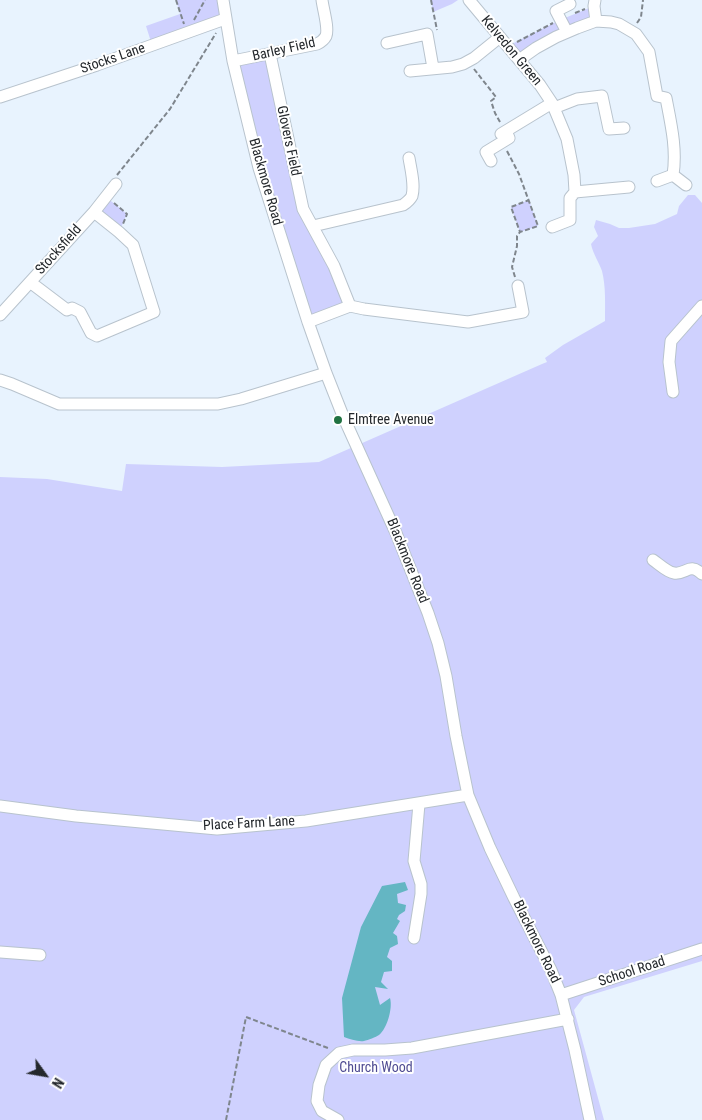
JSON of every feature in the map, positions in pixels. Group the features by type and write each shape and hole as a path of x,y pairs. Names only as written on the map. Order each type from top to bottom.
{"street":[{"name":"Blackmore Road","path":"223,0 233,61 260,171 308,322 344,416 396,534 428,613 446,676 468,795 494,856 551,970 561,995 590,1120"},
{"name":"Barley Field","path":"233,61 310,46 323,40 327,29 322,0"},
{"name":"Kelvedon Green","path":"475,2 500,38 540,85 553,106 568,140 575,192 570,198 570,220 552,226"},
{"path":"594,3 596,21"},
{"path":"567,32 556,11 570,4"},
{"name":"Stocks Lane","path":"1,95 97,65 225,18"},
{"path":"519,60 536,48 567,32 596,21 619,24 636,34 649,52 657,96 666,98 672,125 675,154 673,175"},
{"path":"387,43 427,34 433,68"},
{"path":"410,71 452,67 463,64 500,38"},
{"name":"Glovers Field","path":"270,54 303,209 334,266 350,306"},
{"path":"491,161 486,152 503,136 553,106 576,100 602,96 609,129 624,128"},
{"path":"313,226 403,205 408,202 412,197 413,183 409,158"},
{"path":"657,181 673,175"},
{"path":"673,175 686,185"},
{"name":"Stocksfield","path":"0,315 94,212 116,184"},
{"path":"575,192 629,187"},
{"path":"30,282 67,310 72,308 80,312 91,334 97,336 154,312 133,245 94,212"},
{"path":"308,322 350,306 468,322 528,316 518,286"},
{"path":"673,392 668,362 671,341 702,306"},
{"path":"0,380 59,404 218,404 326,372"},
{"path":"653,560 672,573 677,574 692,569 702,574"},
{"name":"Place Farm Lane","path":"0,806 76,816 217,829 306,821 468,795"},
{"path":"414,938 421,884 414,861 419,804"},
{"name":"School Road","path":"561,995 702,949"},
{"path":"0,952 40,954"},
{"path":"332,1119 322,1111 317,1101 319,1086 326,1065 339,1053 353,1050 412,1048 568,1020"}],"path":[{"path":"176,0 187,32"},
{"path":"187,32 206,0"},
{"path":"427,34 437,32 431,0"},
{"path":"632,32 641,17 643,0"},
{"path":"508,46 594,3"},
{"path":"116,184 114,179 170,109 225,18"},
{"path":"468,61 496,98 491,101 538,226 520,232 517,236 517,246 512,267 518,286"},
{"path":"106,197 127,214 119,232"},
{"path":"520,232 510,207 529,200"},
{"path":"226,1120 246,1017 339,1053"}],"green space":[{"path":"176,0 223,0 225,19 152,45 146,26 180,14"},
{"path":"431,0 458,0 433,12"},
{"path":"594,6 596,21 519,60 508,46 560,20"},
{"path":"270,54 298,187 350,306 308,322 233,61"},
{"name":"Church Wood","path":"688,195 695,195 702,203 702,961 584,997 574,1010 604,1120 0,1120 0,477 47,479 122,491 126,464 222,467 319,462 547,362 545,358 563,345 605,321 602,271 591,244 598,236 594,227 596,220 619,228 655,224 677,214 679,206"},
{"path":"106,197 127,214 119,232 94,212"},
{"path":"529,200 538,226 520,232 511,207"}],"shaded area":[{"path":"405,882 408,890 397,894 398,903 406,905 405,911 397,919 400,921 393,933 397,936 398,944 390,948 387,957 392,961 392,971 384,972 381,982 388,989 375,987 380,1005 390,998 391,1007 387,1023 379,1035 368,1040 359,1041 344,1037 342,998 361,927 382,886"}],"place":[{"name":"Elmtree Avenue","path":"338,420"}]}
